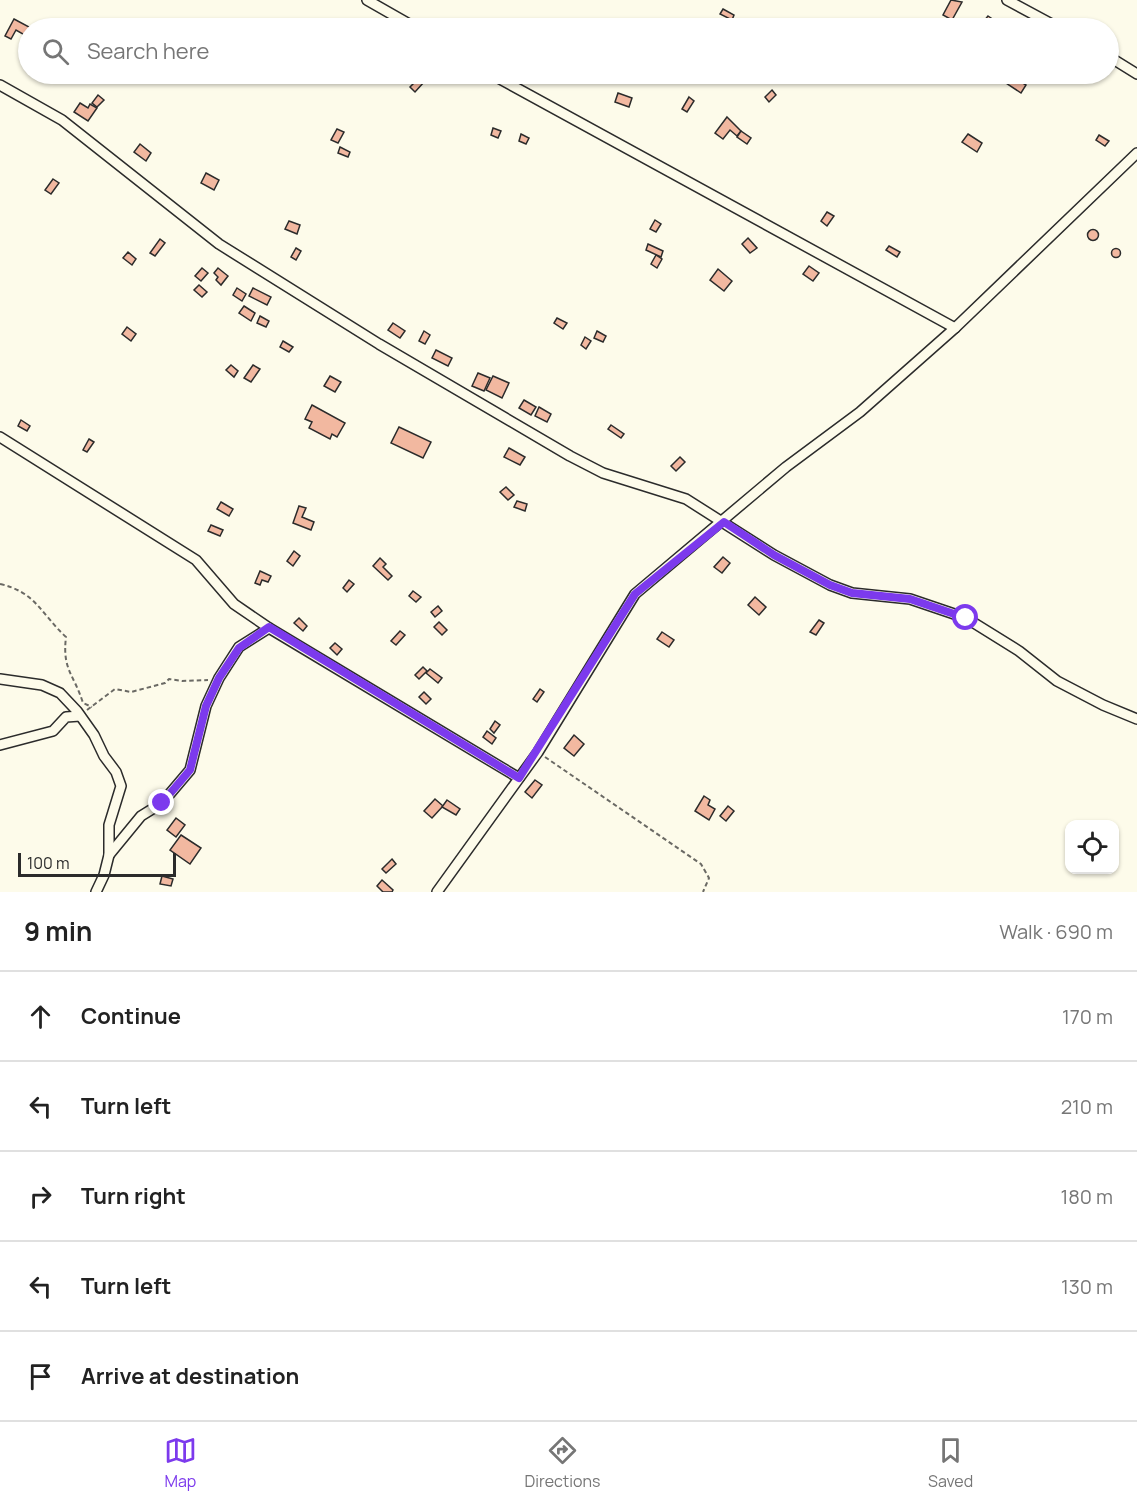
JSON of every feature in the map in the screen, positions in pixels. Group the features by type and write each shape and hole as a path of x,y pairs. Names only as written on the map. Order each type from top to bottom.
{"street":[{"path":"368,0 399,18"},
{"path":"1006,0 1040,18"},
{"path":"1119,63 1137,74"},
{"path":"509,84 955,328"},
{"path":"0,85 62,120 219,244 379,344 603,473 686,499 774,555 830,585 852,593 910,599 966,618 1019,651 1057,681 1103,705 1137,719"},
{"path":"436,892 537,752 635,594 724,522 786,467 860,412 955,328 1137,153"},
{"path":"0,437 196,560 234,604 269,627 519,778"},
{"path":"109,855 141,816 162,803 190,770 206,706 219,678 239,648 269,627"},
{"path":"0,679 42,685 60,693 80,716 116,772 121,786 109,825 109,855 96,892"},
{"path":"0,744 53,732 66,717 80,716"}],"path":[{"path":"0,584 16,587 33,598 52,624 66,637 64,656 67,669 78,687 82,703 92,706"},
{"path":"80,716 115,689 131,692 165,683 169,679 182,681 219,678"},
{"path":"537,752 701,864 709,878 703,892"}],"building":[{"path":"951,0 962,2 953,18 943,15"},
{"path":"723,9 734,15 733,18 728,18 720,14"},
{"path":"14,19 18,21 18,31 16,30 11,39 5,36"},
{"path":"413,84 422,84 415,92 410,87"},
{"path":"1008,84 1026,85 1021,93"},
{"path":"772,90 776,95 769,102 765,97"},
{"path":"618,93 632,98 629,107 615,102"},
{"path":"98,95 104,100 97,107 92,103"},
{"path":"689,97 694,101 687,112 682,109"},
{"path":"80,103 88,108 90,104 97,108 88,121 74,112"},
{"path":"727,117 741,131 737,136 730,130 723,139 715,133"},
{"path":"493,128 501,131 498,138 491,135"},
{"path":"337,129 344,132 338,143 331,140"},
{"path":"741,131 751,138 747,144 737,137"},
{"path":"521,134 529,138 526,144 519,141"},
{"path":"968,134 982,143 977,152 962,142"},
{"path":"1099,135 1109,141 1105,146 1096,140"},
{"path":"140,144 151,153 146,161 134,152"},
{"path":"340,147 350,152 348,157 338,153"},
{"path":"206,173 219,180 214,190 201,183"},
{"path":"53,179 59,183 51,194 45,190"},
{"path":"827,212 834,216 827,226 821,221"},
{"path":"655,220 661,224 656,232 650,229"},
{"path":"289,221 300,225 297,234 285,229"},
{"path":"1093,229 1099,235 1093,241 1087,235"},
{"path":"748,238 757,248 750,253 742,244"},
{"path":"160,239 165,243 155,256 150,253"},
{"path":"648,244 663,251 661,257 646,250"},
{"path":"889,246 900,252 897,257 886,250"},
{"path":"296,248 301,251 296,260 291,257"},
{"path":"1116,248 1121,253 1116,258 1111,253"},
{"path":"128,252 136,259 132,265 123,258"},
{"path":"656,255 662,259 657,268 651,264"},
{"path":"809,266 819,273 813,281 803,274"},
{"path":"202,268 208,273 201,281 195,276"},
{"path":"218,268 228,276 221,285 214,273"},
{"path":"718,269 732,281 724,291 710,280"},
{"path":"199,285 207,292 202,297 194,290"},
{"path":"237,288 246,294 242,301 233,295"},
{"path":"253,288 271,297 267,305 249,296"},
{"path":"244,306 255,313 251,321 239,313"},
{"path":"260,316 269,321 266,327 257,323"},
{"path":"557,318 567,323 563,329 554,323"},
{"path":"393,323 405,331 400,338 388,330"},
{"path":"127,327 136,334 131,341 122,334"},
{"path":"424,331 430,335 425,344 419,341"},
{"path":"597,331 606,336 603,342 594,338"},
{"path":"585,337 591,341 586,349 581,345"},
{"path":"283,341 293,347 289,352 280,347"},
{"path":"436,350 452,358 448,366 432,358"},
{"path":"231,365 238,371 234,377 226,370"},
{"path":"253,365 260,369 251,382 244,378"},
{"path":"478,373 490,378 484,391 472,386"},
{"path":"330,376 341,382 335,392 324,386"},
{"path":"493,376 509,383 502,398 486,390"},
{"path":"524,400 536,407 531,415 519,408"},
{"path":"312,405 345,423 337,437 332,434 330,439 309,428 312,422 305,419"},
{"path":"539,407 551,414 547,422 535,416"},
{"path":"21,420 30,426 27,431 18,426"},
{"path":"611,425 624,434 621,438 608,429"},
{"path":"399,427 431,442 423,458 391,443"},
{"path":"89,439 94,442 87,452 83,450"},
{"path":"509,448 525,457 520,465 504,457"},
{"path":"680,457 685,462 676,471 671,466"},
{"path":"506,487 514,495 508,500 500,492"},
{"path":"517,501 527,504 525,511 514,507"},
{"path":"221,502 233,509 229,516 217,509"},
{"path":"299,506 306,508 302,517 314,522 311,530 293,523"},
{"path":"211,525 223,530 220,536 208,531"},
{"path":"294,551 300,556 293,566 287,561"},
{"path":"723,557 730,563 722,573 714,567"},
{"path":"380,558 386,564 383,567 392,576 388,580 373,566"},
{"path":"260,571 271,576 268,582 262,580 260,585 255,583"},
{"path":"349,580 354,584 347,592 343,588"},
{"path":"413,591 421,597 416,602 409,596"},
{"path":"755,597 766,607 759,615 748,605"},
{"path":"438,606 442,611 435,617 431,612"},
{"path":"299,618 307,626 303,631 294,623"},
{"path":"819,620 824,623 816,635 810,632"},
{"path":"439,622 447,630 442,635 434,627"},
{"path":"400,631 405,635 396,645 391,641"},
{"path":"662,632 674,640 669,647 657,639"},
{"path":"335,643 342,649 337,655 330,648"},
{"path":"423,667 427,671 419,679 415,675"},
{"path":"430,669 442,678 438,683 426,673"},
{"path":"540,689 544,692 537,702 533,699"},
{"path":"424,692 431,699 426,704 419,697"},
{"path":"495,721 500,725 494,733 490,729"},
{"path":"487,731 496,738 492,744 483,737"},
{"path":"574,735 584,744 574,756 564,748"},
{"path":"535,780 542,785 532,798 525,792"},
{"path":"704,796 710,800 708,805 715,809 709,820 695,811"},
{"path":"435,799 443,806 432,818 424,811"},
{"path":"447,800 460,809 456,815 442,807"},
{"path":"728,806 734,811 726,821 720,816"},
{"path":"176,818 185,825 176,837 167,830"},
{"path":"181,835 201,848 190,864 170,850"},
{"path":"392,859 396,864 386,873 382,869"},
{"path":"162,876 173,879 171,886 160,884"},
{"path":"382,880 393,890 392,892 383,892 377,886"}],"route":[{"path":"162,803 190,770 206,706 219,678 239,648 269,627 519,778 635,594 724,522 774,555 830,585 852,593 910,599 966,618"}]}
